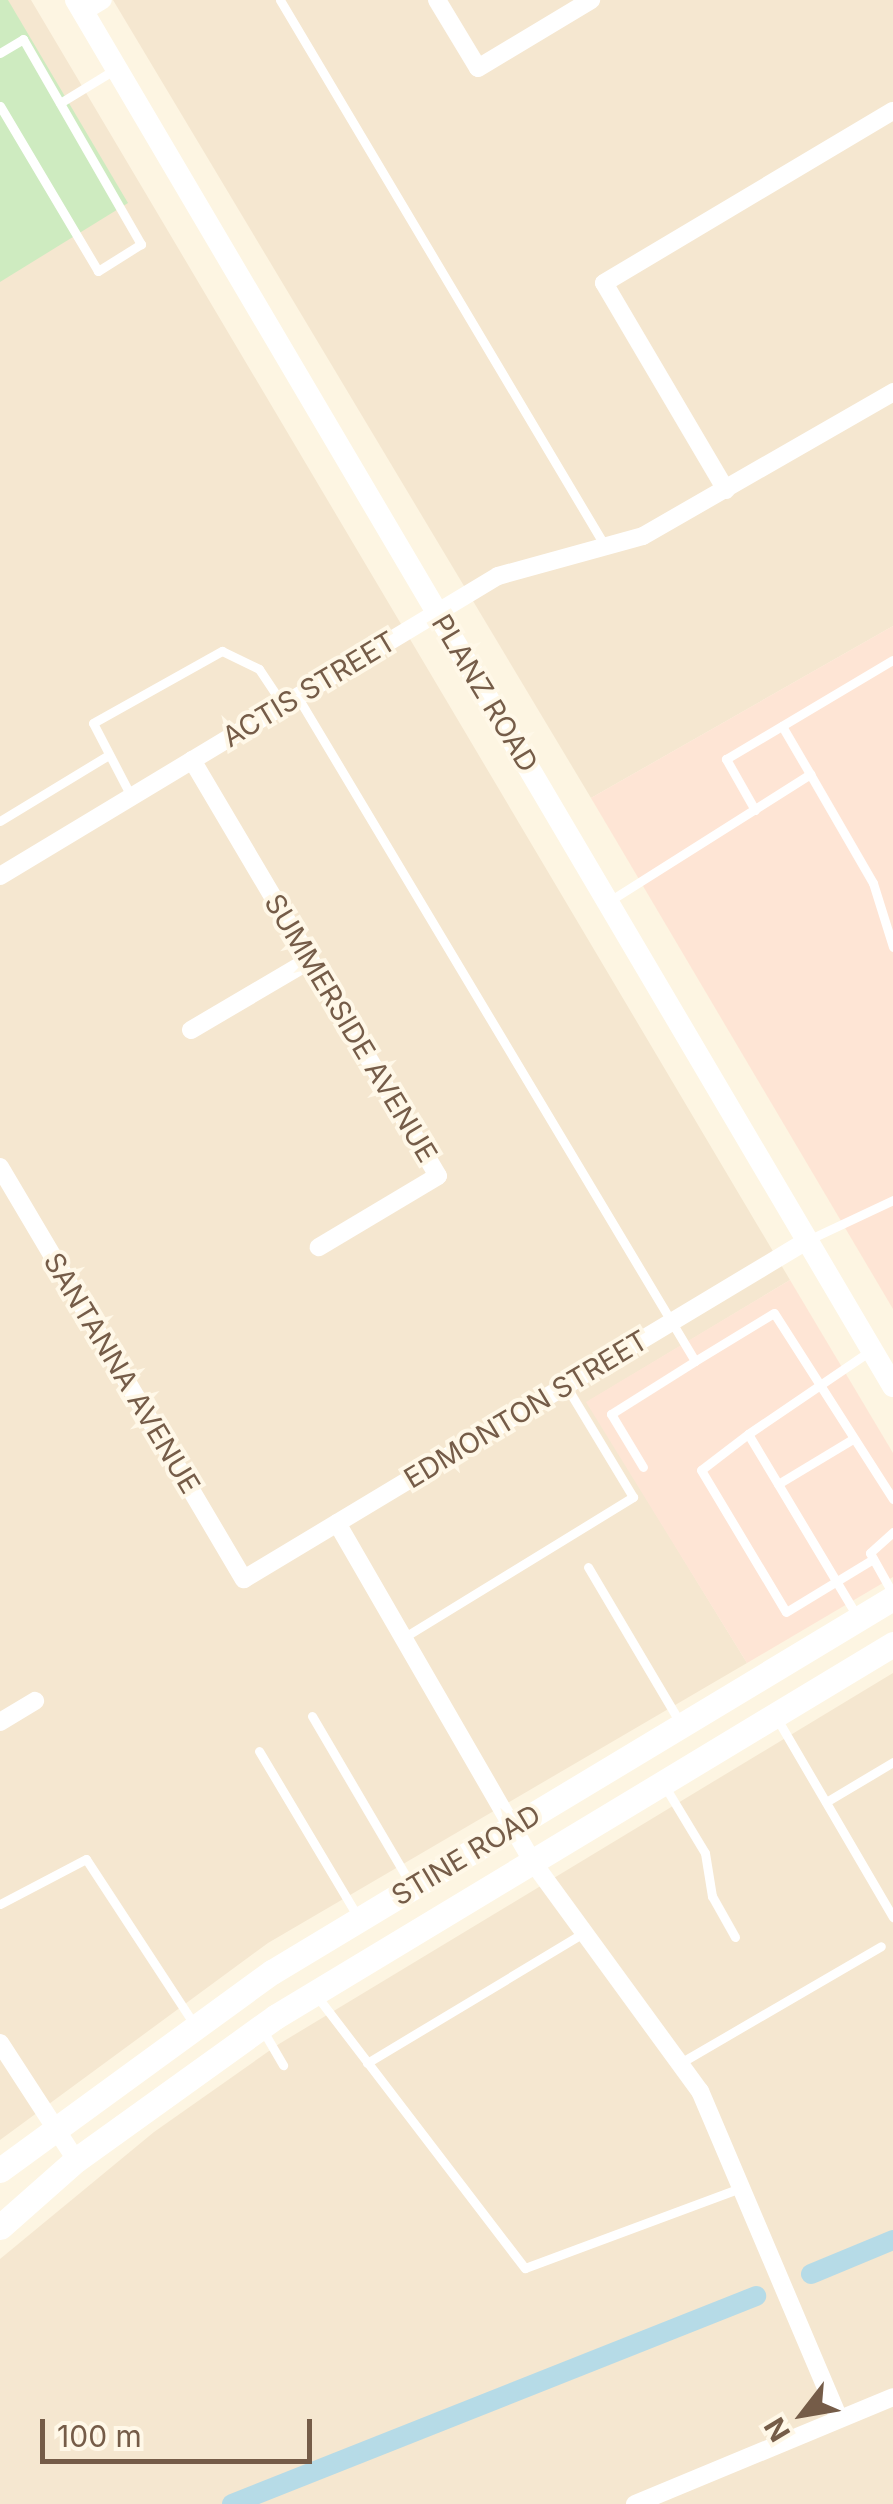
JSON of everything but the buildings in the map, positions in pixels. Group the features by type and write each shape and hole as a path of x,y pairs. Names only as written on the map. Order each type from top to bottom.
{"main road":[{"name":"STINE ROAD","path":"0,2170 48,2127 194,2024 893,1596"},
{"name":"STINE ROAD","path":"0,2228 76,2160 261,2027 893,1644"}],"street":[{"path":"438,0 478,68 591,0"},
{"name":"PLANZ ROAD","path":"87,4 116,69 893,1386"},
{"path":"726,490 604,283 893,111"},
{"name":"ACTIS STREET","path":"0,876 437,612 530,563 607,548 726,490 893,392"},
{"name":"SUMMERSIDE AVENUE","path":"192,760 438,1176 318,1246"},
{"path":"191,1030 310,960"},
{"name":"SANTANNA AVENUE","path":"0,1167 244,1579"},
{"name":"EDMONTON STREET","path":"244,1579 808,1240"},
{"path":"337,1523 532,1862 582,1934 682,2062 742,2187 839,2419"},
{"path":"0,1722 35,1701"},
{"path":"0,2043 6,2068 76,2160"},
{"path":"634,2504 679,2496 893,2396"}],"lane":[{"path":"280,0 607,548"},
{"path":"0,53 23,39 141,244 98,271 0,106"},
{"path":"60,103 116,69"},
{"path":"132,796 107,756 93,723 210,654 259,669 290,701 695,1361"},
{"path":"756,810 726,758 893,660"},
{"path":"782,726 873,883 893,947"},
{"path":"0,821 107,756"},
{"path":"608,901 810,774"},
{"path":"808,1240 893,1200"},
{"path":"643,1467 611,1414 774,1314 818,1388 893,1499"},
{"path":"872,1350 700,1470 786,1612 873,1559"},
{"path":"403,1638 633,1497 566,1386"},
{"path":"748,1434 859,1618"},
{"path":"778,1484 853,1439"},
{"path":"893,1532 870,1546 893,1596"},
{"path":"588,1567 682,1725"},
{"path":"775,1715 892,1914"},
{"path":"312,1716 413,1887"},
{"path":"259,1751 359,1920"},
{"path":"826,1802 893,1762"},
{"path":"663,1782 704,1853 712,1896 735,1937"},
{"path":"0,1904 86,1859 194,2024"},
{"path":"367,2063 582,1934"},
{"path":"682,2062 880,1946"},
{"path":"314,1993 526,2268 742,2187"},
{"path":"261,2027 284,2065"}],"shaded area":[{"path":"0,0 31,0 790,1280 587,1402 747,1663 268,1943 0,2140"},
{"path":"113,0 893,0 893,626 591,798"},
{"path":"893,626 893,1309 591,798"},
{"path":"790,1280 893,1453 893,1577 747,1663 586,1402"},
{"path":"893,1673 893,2504 0,2504 0,2259 154,2132 279,2044"}],"green space":[{"path":"0,0 8,0 128,203 0,282"}],"waterway":[{"path":"811,2274 893,2240"},
{"path":"232,2504 756,2296"}]}
